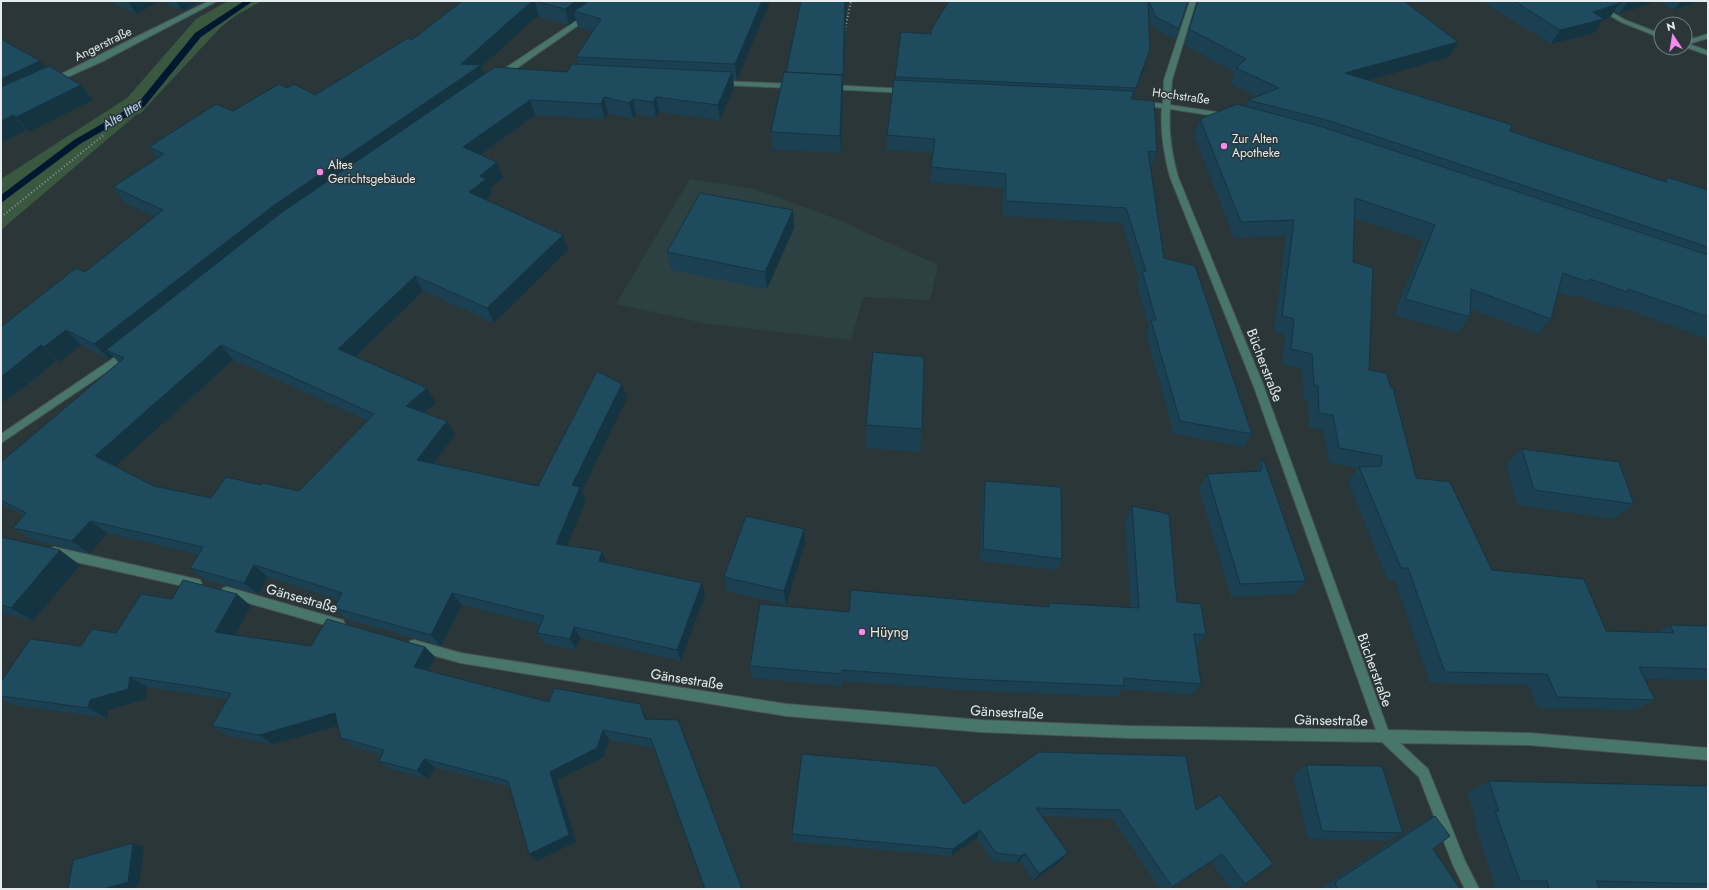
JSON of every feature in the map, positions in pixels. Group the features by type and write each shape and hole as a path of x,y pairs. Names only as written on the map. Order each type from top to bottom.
{"street":[{"name":"Angerstraße","path":"46,84 98,60 214,1"},
{"path":"492,82 610,1"},
{"name":"Bücherstraße","path":"1193,1 1168,80 1165,122 1168,153 1174,177 1260,387 1384,736"},
{"path":"1588,1 1623,21 1653,33"},
{"path":"1693,41 1708,36"},
{"path":"1693,47 1708,52"},
{"path":"505,73 521,74"},
{"path":"710,83 803,86"},
{"path":"826,87 916,91"},
{"name":"Hochstraße","path":"1136,103 1166,105 1236,118"},
{"path":"1,439 134,348"},
{"path":"46,550 204,586"},
{"name":"Gänsestraße","path":"219,590 347,626"},
{"name":"Gänsestraße","path":"400,641 461,658 786,710 981,726 1129,732 1529,739 1708,754"},
{"name":"Gänsestraße","path":"1384,736 1424,773 1460,865 1472,889"}],"path":[{"path":"844,37 851,1"},
{"path":"1,217 105,134"}],"shaded area":[{"path":"690,179 755,189 834,218 938,265 930,300 863,297 851,340 708,324 616,304"}],"green space":[{"path":"228,1 262,1 235,16 220,28 140,114 137,114 1,230 1,179 127,98 196,19"}],"building":[{"path":"462,1 534,1 531,2 461,64 481,65 273,206 94,344 66,330 44,347 41,345 1,377 1,327 76,268 85,272 163,210 113,187 164,154 149,147 216,104 233,111 279,84 287,88 294,84 315,95 408,38 412,40"},
{"path":"535,1 576,1 565,9"},
{"path":"589,1 762,1 735,64 576,57 601,19 574,11"},
{"path":"801,1 845,1 843,76 786,72"},
{"path":"949,1 1148,1 1150,49 1136,88 895,77 901,32 931,34 931,30"},
{"path":"1149,1 1188,1 1179,29 1156,17"},
{"path":"1198,1 1404,1 1458,42 1345,73 1512,125 1510,131 1554,146 1666,182 1667,177 1708,190 1708,247 1330,121 1248,100 1279,88 1236,68 1246,59 1189,29"},
{"path":"1514,1 1617,1 1620,3 1593,12 1604,19 1560,30"},
{"path":"1,39 40,61 1,79"},
{"path":"572,64 732,72 718,105 656,97 653,102 633,99 629,103 604,97 601,104 530,100 463,147 497,162 480,176 486,179 469,192 563,235 487,308 415,276 338,349 427,388 406,406 447,421 417,460 538,486 597,371 622,384 572,485 580,487 556,544 602,551 599,561 702,583 677,650 574,627 570,639 537,633 544,616 452,593 431,635 334,608 342,593 254,565 244,583 190,568 203,547 90,521 72,541 13,528 26,513 1,500 1,462 124,358 106,350 281,213 495,67 567,72","holes":["221,345 374,414 299,491 263,483 261,485 226,477 211,498 154,486 95,456"]},
{"path":"49,66 81,85 16,117 13,115 1,121 1,87"},
{"path":"784,72 842,75 840,136 771,132"},
{"path":"894,80 1134,91 1131,99 1154,101 1157,152 1148,151 1164,258 1195,266 1252,434 1180,421 1151,320 1156,320 1142,271 1146,271 1126,208 1006,201 1006,174 931,167 935,139 887,135"},
{"path":"1237,104 1323,127 1708,255 1708,317 1628,289 1627,292 1590,279 1588,282 1563,273 1551,319 1471,289 1470,317 1405,299 1435,225 1355,198 1353,262 1373,268 1369,370 1386,373 1391,388 1393,388 1416,478 1450,482 1492,570 1584,579 1606,631 1674,633 1670,625 1708,626 1708,669 1639,667 1655,700 1557,697 1547,674 1445,672 1408,568 1401,568 1359,467 1381,466 1382,456 1339,448 1333,415 1319,413 1318,386 1314,385 1312,354 1291,349 1294,319 1282,316 1294,220 1241,222 1200,119"},
{"path":"700,193 793,210 765,272 667,252"},
{"path":"873,352 924,357 922,429 866,425"},
{"path":"1522,449 1619,462 1634,504 1534,490"},
{"path":"1263,458 1306,581 1240,584 1207,474 1261,471"},
{"path":"985,481 1061,487 1062,559 983,549"},
{"path":"1132,506 1169,514 1177,602 1201,604 1206,635 1194,634 1201,684 1124,678 1124,686 964,679 842,670 842,674 750,666 760,604 849,612 851,590 1049,607 1049,603 1139,608"},
{"path":"746,516 804,529 784,591 724,577"},
{"path":"1,537 60,550 11,608 1,605"},
{"path":"183,580 237,594 215,632 311,646 327,619 425,647 414,667 549,702 554,688 640,704 645,719 678,720 742,889 705,889 651,739 603,730 597,748 550,772 569,835 529,854 508,781 424,759 417,771 379,761 384,750 341,738 335,713 259,735 212,726 231,693 184,685 130,677 128,689 90,700 88,708 1,696 1,682 30,639 81,646 92,629 116,633 141,594 172,599"},
{"path":"1039,752 1186,756 1196,810 1220,795 1273,864 1245,884 1222,854 1172,887 1120,810 1036,808 1068,853 1039,874 1025,853 1021,856 996,853 980,830 953,849 792,834 802,754 937,766 964,804"},
{"path":"1306,765 1382,766 1403,833 1322,831"},
{"path":"1489,781 1708,786 1708,884 1596,881 1600,889 1549,889 1547,881 1520,881 1495,811 1499,811"},
{"path":"1435,816 1450,836 1433,849 1460,889 1337,889 1335,882"},
{"path":"133,843 128,882 103,889 68,889 73,860"}],"waterway":[{"name":"Alte Itter","path":"1,200 77,142 141,105 198,35 249,1"}],"place":[{"name":"Zur Alten Apotheke","path":"1224,146"},
{"name":"Altes Gerichtsgebäude","path":"320,172"},
{"name":"Hüyng","path":"862,632"}]}
